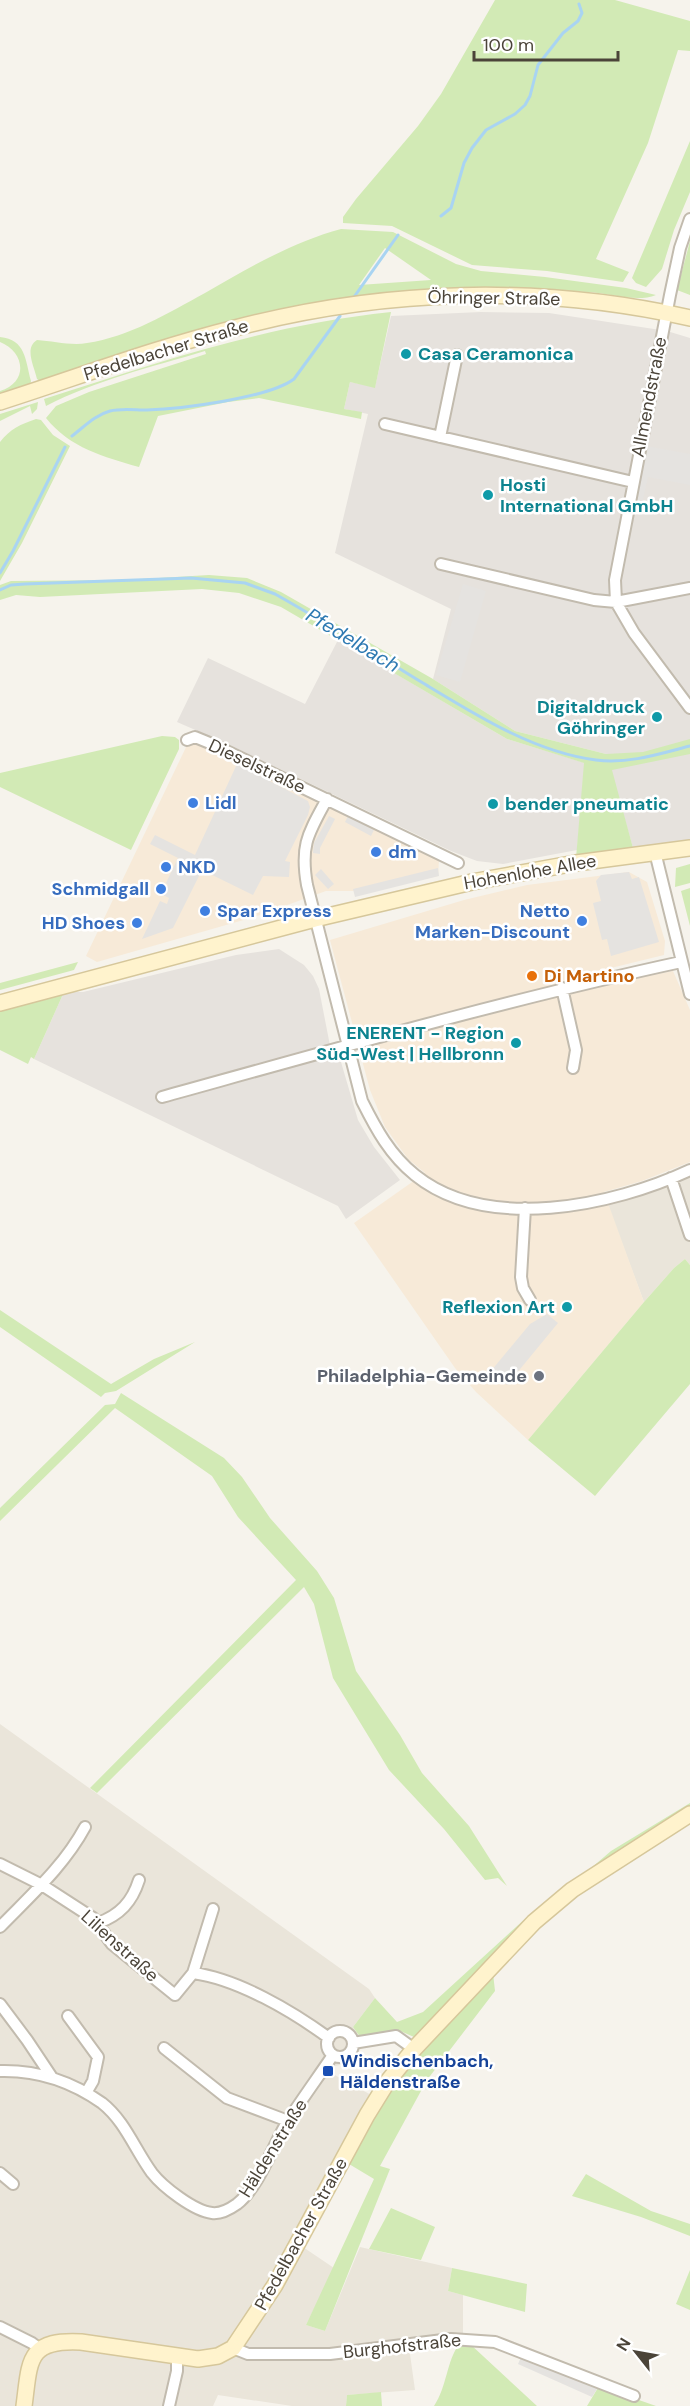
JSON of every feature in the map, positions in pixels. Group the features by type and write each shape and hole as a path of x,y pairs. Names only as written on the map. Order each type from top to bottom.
{"street":[{"name":"Allmendstraße","path":"616,602 615,580 633,482 680,248 690,219"},
{"name":"Öhringer Straße","path":"334,306 416,296 544,296 690,318"},
{"name":"Pfedelbacher Straße","path":"0,402 233,328 334,306"},
{"path":"440,437 458,355"},
{"name":"Allmendstraße","path":"385,424 633,482"},
{"path":"441,564 594,600 616,602 690,588"},
{"path":"616,602 634,633 690,708"},
{"name":"Dieselstraße","path":"187,740 195,737 212,744 458,863"},
{"name":"Dieselstraße","path":"327,799 308,834 304,848 304,866 315,919 362,1101 378,1134 392,1152 415,1175 458,1199 484,1206 525,1208 569,1206 639,1189 671,1179 690,1170"},
{"name":"Hohenlohe Allee","path":"0,1003 315,919 472,882 576,863 690,848"},
{"path":"655,852 690,994"},
{"path":"162,1097 562,988 681,962"},
{"path":"562,988 576,1050 573,1068"},
{"path":"671,1179 689,1228"},
{"path":"525,1208 521,1277 523,1288 530,1300"},
{"name":"Pfedelbacher Straße","path":"233,2348 275,2285 367,2115 388,2081 414,2049 534,1922 572,1890 690,1814"},
{"path":"0,1927 42,1885 72,1850 85,1827"},
{"name":"Lilienstraße","path":"0,1864 42,1885 98,1923 112,1944 176,1995 193,1973"},
{"path":"98,1923 109,1919 132,1901 139,1880"},
{"path":"213,1909 193,1973 247,1989 329,2038"},
{"path":"0,2004 51,2076"},
{"path":"68,2016 98,2057 93,2081 86,2093"},
{"path":"342,2031 350,2036 353,2043 353,2048 347,2056 337,2057 327,2048 329,2038 342,2031"},
{"path":"353,2043 396,2036 414,2049"},
{"path":"164,2049 227,2098 288,2121"},
{"name":"Häldenstraße","path":"0,2071 51,2076 103,2104 117,2118 153,2174 166,2187 200,2210 213,2214 224,2211 237,2203 250,2190 288,2121 333,2055"},
{"path":"0,2173 13,2184"},
{"path":"0,2327 40,2349"},
{"name":"Burghofstraße","path":"233,2348 248,2354 330,2354 451,2339 495,2342 634,2396"},
{"path":"24,2406 30,2361 40,2349 49,2344 63,2341 198,2359 218,2356 233,2348"},
{"path":"169,2406 176,2382 177,2357"}],"shaded area":[{"path":"481,312 549,313 667,331 690,338 690,840 633,848 606,754 515,731 433,679 451,609 335,553 368,414 344,409 350,382 375,387 391,316"},
{"path":"646,446 690,454 690,485 648,477 641,507 635,506"},
{"path":"463,584 486,591 460,682 436,675"},
{"path":"338,640 507,739 585,763 577,850 503,864 477,861 451,851 177,722 208,658 305,704"},
{"path":"196,741 439,860 438,876 371,891 326,891 254,917 97,962 86,956 188,743"},
{"path":"237,764 308,801 310,807 308,815 285,861 290,862 289,877 263,876 253,895 202,870 173,928 142,939 160,901 167,904 169,898 163,895 178,858 150,844 155,835 195,855"},
{"path":"329,816 335,819 320,848 320,854 313,853 314,843"},
{"path":"348,816 374,830 371,836 345,822"},
{"path":"438,868 439,876 355,897 353,889"},
{"path":"321,869 334,884 328,889 315,875"},
{"path":"629,872 647,882 665,941 664,955 570,979 577,990 673,971 690,1010 690,1162 642,1181 604,1192 644,1302 528,1440 476,1392 455,1368 354,1223 425,1173 408,1159 385,1127 370,1090 330,940 464,900 527,885"},
{"path":"629,872 632,879 639,877 659,942 611,956 607,939 602,940 593,903 601,901 596,881 601,875"},
{"path":"279,949 304,965 313,976 319,989 333,1061 341,1062 358,1120 374,1147 400,1180 346,1219 338,1206 34,1059 64,992 83,992 236,955"},
{"path":"690,1170 690,1265 685,1259 644,1302 605,1198"},
{"path":"547,1314 558,1323 507,1385 491,1371 530,1324"},
{"path":"0,1724 369,1989 375,1998 353,2027 360,2037 361,2048 355,2057 345,2064 335,2066 331,2073 373,2096 294,2241 334,2268 306,2325 325,2331 360,2247 452,2268 448,2291 463,2295 463,2336 409,2347 415,2390 347,2395 346,2406 292,2406 218,2395 213,2406 0,2406"},
{"path":"522,2355 599,2386 592,2397 518,2364"}],"green space":[{"path":"495,0 615,0 690,21 690,51 678,50 648,143 596,259 629,272 623,282 547,271 472,265 392,226 343,223 343,217 356,199 418,126 441,94"},
{"path":"690,141 690,192 674,230 662,269 646,287 636,283 632,278"},
{"path":"341,229 393,232 456,264 481,271 626,288 656,295 631,298 588,292 502,289 415,292 40,381 37,379 30,352 33,343 37,340 81,344 103,340 133,330 271,257 323,234","holes":["385,248 431,280 359,285"]},
{"path":"690,241 690,295 677,290"},
{"path":"391,312 375,388 350,382 344,409 362,412 361,419 259,398 158,416 139,467 88,450 66,437 46,418 56,406 89,392 206,354 205,351 124,375 46,406 44,399 131,371 258,335 345,318"},
{"path":"0,337 9,339 20,346 31,381 30,385 0,397 0,391 16,381 20,367 15,353 0,342"},
{"path":"38,402 37,409 32,414 30,406 0,421 0,414"},
{"path":"36,419 41,420 53,435 70,446 22,543 0,581 0,442 16,428"},
{"path":"209,575 247,578 281,592 433,679 515,731 606,754 643,752 690,739 690,754 612,770 633,848 576,858 584,763 507,739 281,607 239,593 202,589 40,597 16,595 0,600 0,585 11,581 125,580"},
{"path":"162,736 175,737 179,740 179,749 131,850 0,787 0,773"},
{"path":"690,864 690,883 675,887 676,868"},
{"path":"690,888 690,926 681,891"},
{"path":"78,962 74,970 0,990 0,983"},
{"path":"64,992 34,1059 31,1057 28,1064 0,1050 0,1008"},
{"path":"685,1259 690,1265 690,1384 595,1496 528,1440 644,1302"},
{"path":"0,1310 111,1384 154,1359 195,1342 116,1391 105,1393 101,1397 0,1327"},
{"path":"121,1393 224,1458 242,1477 270,1518 317,1571 334,1598 356,1671 400,1735 422,1773 469,1826 507,1886 498,1878 485,1880 444,1829 389,1770 333,1678 314,1604 304,1587 97,1793 90,1788 296,1580 238,1517 212,1476 115,1408 0,1521 0,1508 105,1405 115,1404"},
{"path":"690,1803 690,1808 569,1887 611,1851"},
{"path":"527,1917 526,1925 421,2035 414,2037 398,2030 360,2037 353,2027 375,1998 397,2022 423,2012"},
{"path":"493,1973 495,1991 427,2080 380,2166 390,2169 325,2331 306,2325 374,2179 349,2164 364,2135 380,2106 405,2073"},
{"path":"586,2174 651,2211 690,2224 690,2236 641,2217 572,2196"},
{"path":"391,2208 435,2227 421,2260 369,2249"},
{"path":"452,2268 527,2284 525,2312 448,2291"},
{"path":"690,2270 690,2310 676,2304"},
{"path":"470,2344 537,2406 434,2406 455,2351 459,2345"},
{"path":"599,2386 656,2406 587,2406"},
{"path":"381,2392 382,2406 346,2406 347,2395"}],"waterway":[{"path":"441,216 451,208 464,163 472,148 486,130 515,114 525,105 530,96 538,65 563,33 578,21 582,13 579,4"},
{"path":"354,297 398,235"},
{"path":"72,436 95,418 110,411 201,405 245,397 282,386 294,379 340,316"},
{"path":"0,573 65,447"},
{"name":"Pfedelbach","path":"0,590 11,585 25,584 191,578 245,583 275,594 443,695 528,741 573,756 608,761 644,758 690,746"}],"place":[{"name":"Casa Ceramonica","path":"406,354"},
{"name":"Hosti International GmbH","path":"488,495"},
{"name":"Digitaldruck Göhringer","path":"657,717"},
{"name":"Lidl","path":"193,803"},
{"name":"bender pneumatic","path":"493,804"},
{"name":"dm","path":"376,852"},
{"name":"NKD","path":"166,867"},
{"name":"Schmidgall","path":"161,889"},
{"name":"Spar Express","path":"205,911"},
{"name":"Netto Marken-Discount","path":"582,921"},
{"name":"HD Shoes","path":"137,923"},
{"name":"Di Martino","path":"532,976"},
{"name":"ENERENT - Region Süd-West | Hellbronn","path":"516,1043"},
{"name":"Reflexion Art","path":"567,1307"},
{"name":"Philadelphia-Gemeinde","path":"539,1376"},
{"name":"Windischenbach, Häldenstraße","path":"328,2071"}]}
